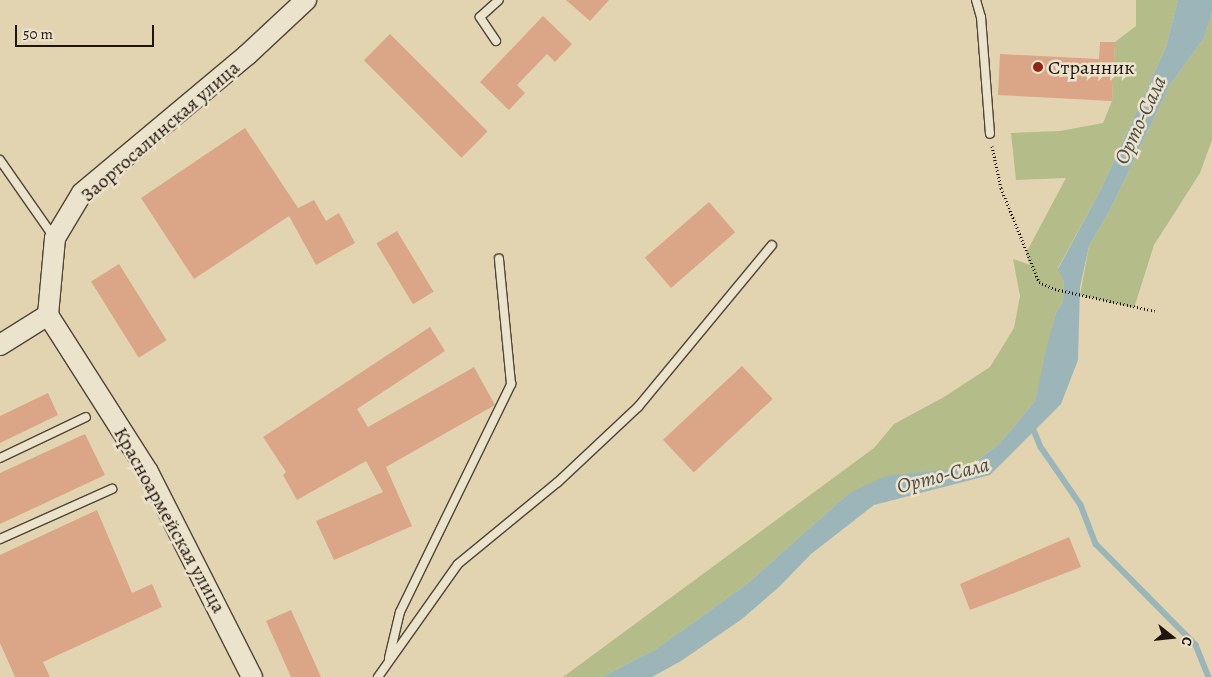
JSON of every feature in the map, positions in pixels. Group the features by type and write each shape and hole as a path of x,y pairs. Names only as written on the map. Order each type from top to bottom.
{"street":[{"name":"Заортосалинская улица","path":"48,316 55,238 82,193 247,55 306,0"},
{"path":"0,345 48,316"},
{"name":"Красноармейская улица","path":"48,316 148,472 252,677"}],"lane":[{"path":"496,41 480,17 499,0"},
{"path":"976,0 981,17 990,134"},
{"path":"0,160 55,238"},
{"path":"378,677 458,564 558,482 638,407 772,245"},
{"path":"388,662 400,612 511,384 499,260"},
{"path":"0,458 86,417"},
{"path":"0,539 112,489"}],"path":[{"path":"990,134 1002,188 1030,266 1039,282 1055,289 1155,311"}],"green space":[{"path":"1136,0 1178,0 1166,47 1101,189 1058,268 1064,282 1063,301 1056,313 1035,401 1000,443 969,467 849,493 747,584 656,649 602,677 563,677 874,448 894,424 944,397 990,367 1014,328 1020,296 1013,259 1030,265 1026,253 1066,178 1016,180 1011,133 1060,131 1103,123 1112,101 1115,42 1136,26"},
{"path":"1212,13 1212,140 1200,173 1154,245 1134,308 1080,295 1089,246 1111,208 1170,85 1204,38"}],"water":[{"name":"Орто-Сала","path":"1178,0 1212,0 1212,13 1204,38 1170,85 1111,208 1089,246 1080,287 1078,360 1061,404 990,475 874,505 811,554 779,587 742,619 681,661 652,677 602,677 656,649 747,584 849,493 886,476 969,467 1000,443 1035,401 1056,313 1063,301 1064,282 1058,269 1101,189 1166,47"}],"building":[{"path":"566,0 609,0 590,21"},
{"path":"543,16 572,44 555,62 547,54 517,85 525,93 509,110 480,82"},
{"path":"390,34 488,132 461,158 364,60"},
{"path":"1100,42 1115,42 1112,101 998,95 1000,54 1099,59"},
{"path":"245,128 298,208 314,200 326,221 339,213 355,243 316,265 289,216 194,279 141,198"},
{"path":"709,202 735,232 671,288 645,258"},
{"path":"397,231 434,292 413,304 376,243"},
{"path":"119,264 167,340 139,358 91,281"},
{"path":"430,327 445,351 357,409 368,427 474,367 495,405 386,467 412,526 334,560 316,521 383,492 366,461 297,500 283,475 286,472 263,437"},
{"path":"742,366 773,399 694,473 663,440"},
{"path":"48,393 58,415 0,443 0,416"},
{"path":"85,434 105,475 0,524 0,473"},
{"path":"97,510 132,593 152,584 162,607 43,662 50,677 15,677 0,643 0,555"},
{"path":"1069,537 1081,567 970,610 960,584"},
{"path":"291,610 321,677 291,677 266,621"}],"waterway":[{"path":"1032,425 1041,447 1081,505 1096,544 1196,645 1209,677"}],"place":[{"name":"Странник","path":"1038,67"}]}
